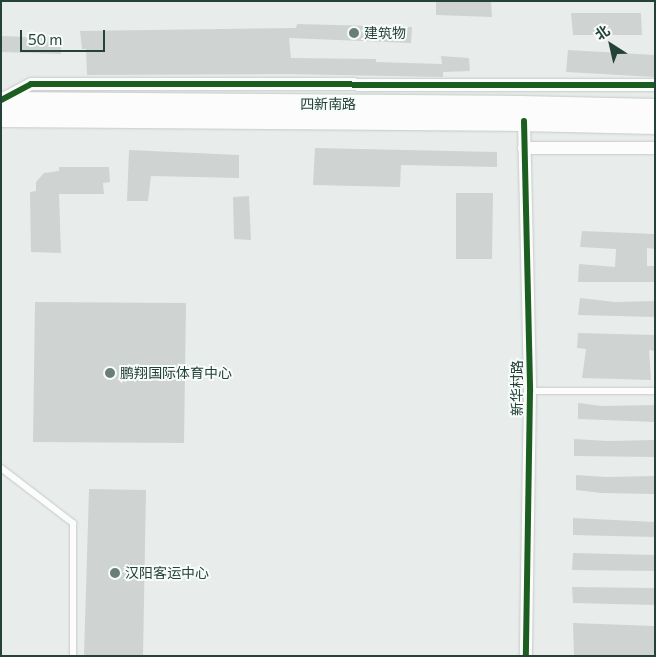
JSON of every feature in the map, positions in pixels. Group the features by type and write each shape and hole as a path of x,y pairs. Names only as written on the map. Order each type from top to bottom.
{"main road":[{"name":"四新南路","path":"1,101 520,105 655,108"},
{"name":"四新南路","path":"1,117 524,121 655,124"}],"street":[{"path":"1,101 31,84 655,85"},
{"name":"新华村路","path":"524,121 530,390 526,656"},
{"path":"524,148 655,148"}],"lane":[{"path":"530,390 655,391"},
{"path":"1,468 74,523 73,656"}],"building":[{"path":"436,1 491,1 492,17 436,15"},
{"path":"571,13 641,13 642,35 573,35"},
{"path":"297,24 412,27 411,43 289,38 291,58 376,59 376,62 442,64 441,56 469,58 470,71 443,72 443,77 285,74 87,75 86,49 82,49 80,31 296,28"},
{"path":"1,36 61,38 61,54 1,52"},
{"path":"568,50 655,55 655,77 566,72"},
{"path":"315,148 497,152 497,167 401,165 400,187 313,185"},
{"path":"129,150 239,155 239,178 151,176 148,201 127,201"},
{"path":"59,167 109,167 110,182 103,183 104,194 59,194 61,253 31,252 30,192 36,191 36,182 44,173 59,171"},
{"path":"456,193 493,193 492,259 456,259"},
{"path":"249,196 251,240 234,239 233,197"},
{"path":"582,231 655,234 655,249 647,248 647,266 655,266 655,282 578,282 579,264 615,267 616,249 580,247"},
{"path":"580,298 615,302 655,301 655,317 578,315"},
{"name":"鹏翔国际体育中心","path":"35,302 186,303 184,443 33,442"},
{"path":"578,333 655,335 655,351 649,350 651,380 582,378 586,349 577,348"},
{"path":"578,403 602,406 655,405 655,422 578,419"},
{"path":"574,439 608,441 655,440 655,457 574,456"},
{"path":"576,475 606,477 655,476 655,494 601,493 576,490"},
{"name":"汉阳客运中心","path":"89,489 146,490 143,656 84,656"},
{"path":"573,518 655,522 655,537 573,535"},
{"path":"573,553 655,555 655,571 572,570"},
{"path":"572,587 655,588 655,605 573,603"},
{"path":"573,623 655,626 655,656 574,656"}],"cycle path":[{"path":"1,100 31,84 655,85"},
{"path":"524,121 530,391 526,656"}],"place":[{"name":"建筑物","path":"354,33"},
{"name":"鹏翔国际体育中心","path":"110,373"},
{"name":"汉阳客运中心","path":"115,573"}]}
